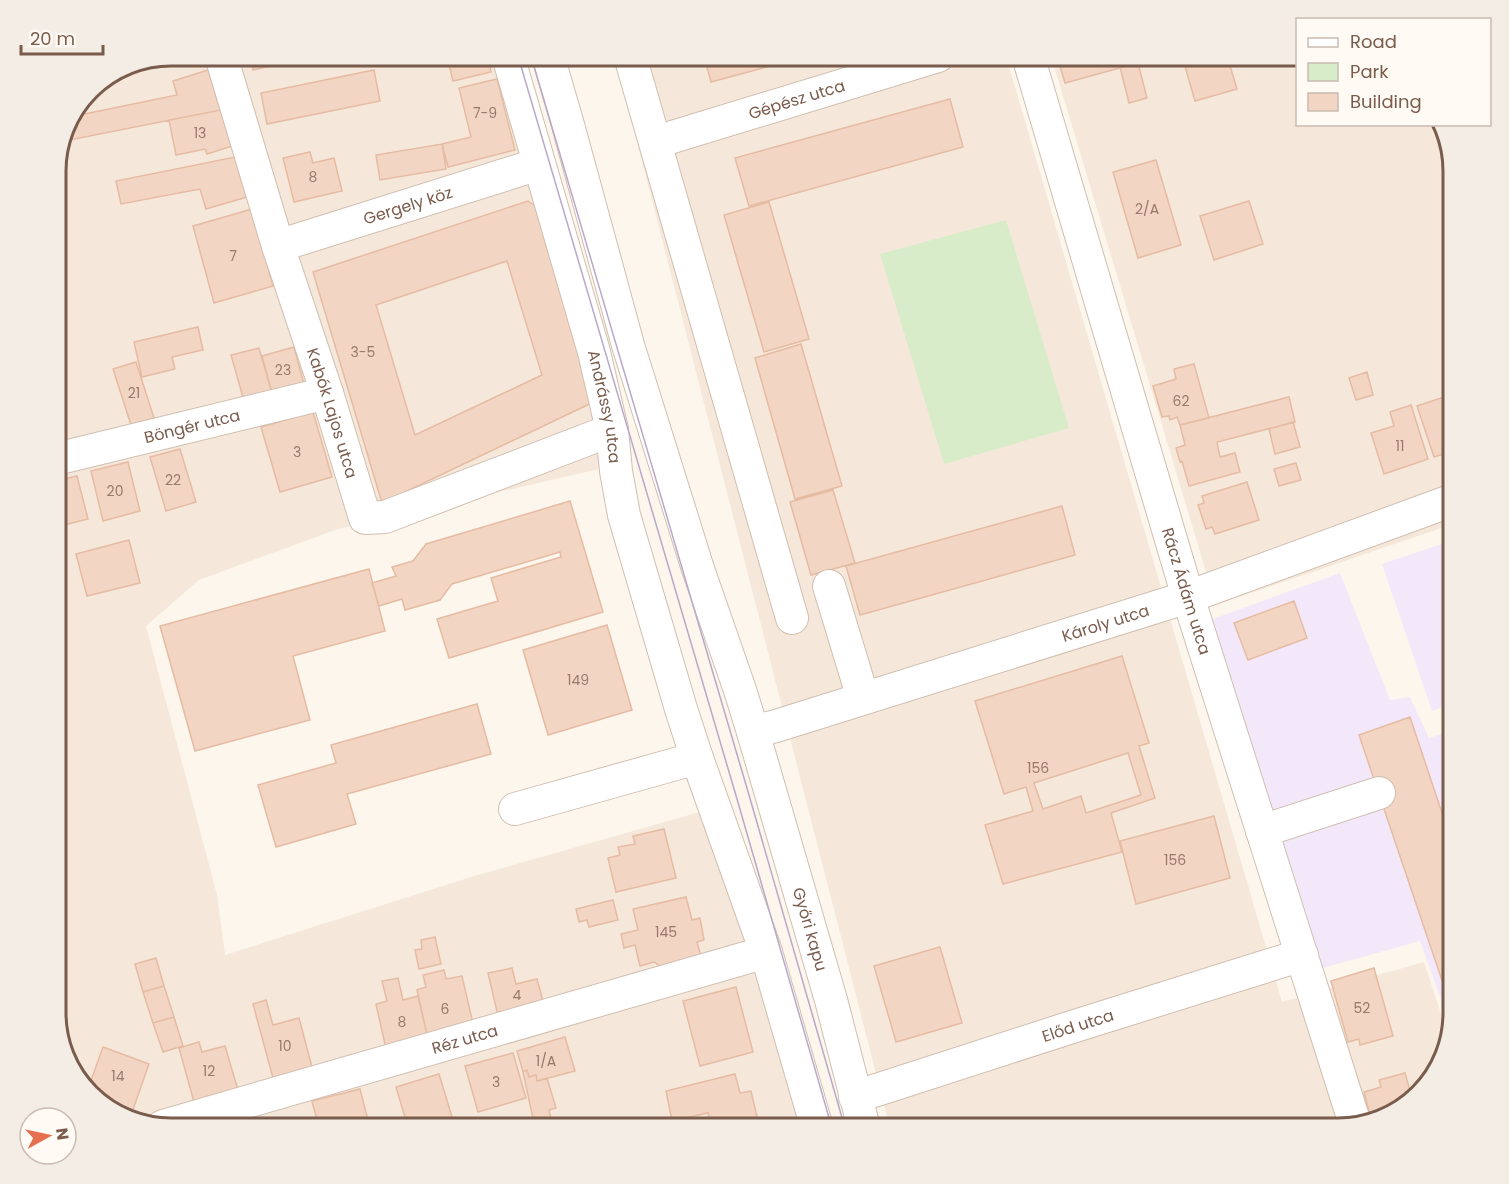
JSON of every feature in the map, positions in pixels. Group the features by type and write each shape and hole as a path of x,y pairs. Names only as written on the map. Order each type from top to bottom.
{"street":[{"name":"Kabók Lajos utca","path":"224,66 278,246 327,393 365,518 385,517 612,430"},
{"name":"Andrássy utca","path":"511,66 594,352 612,430 624,515 697,758"},
{"path":"551,66 628,345 698,569 753,732"},
{"path":"633,66 792,618"},
{"name":"Gépész utca","path":"656,142 905,66"},
{"name":"Rácz Ádám utca","path":"1031,66 1188,597 1353,1117"},
{"name":"Gergely köz","path":"278,246 539,164"},
{"name":"Böngér utca","path":"66,457 327,393"},
{"name":"Károly utca","path":"753,732 1188,597 1443,504"},
{"path":"829,586 863,698"},
{"name":"Győri kapu","path":"753,732 828,989 861,1118"},
{"path":"515,809 697,758 766,952 814,1118"},
{"path":"1262,831 1378,793"},
{"name":"Réz utca","path":"191,1118 766,952"},
{"name":"Előd utca","path":"855,1097 1302,955"}],"shaded area":[{"path":"164,66 505,66 608,467 338,529 199,580 146,626 217,895 225,955 471,877 714,808 804,1118 171,1118 151,1116 125,1107 107,1096 92,1082 74,1053 66,1020 66,164 77,125 88,107 102,92 125,77"},
{"path":"618,66 1009,66 1282,1002 1424,962 1443,1020 1437,1047 1421,1077 1396,1100 1358,1116 1338,1118 887,1118"},
{"path":"1054,66 1296,66 1296,126 1432,126 1437,137 1443,164 1443,527 1216,605"},
{"path":"1443,543 1443,707 1432,711 1382,564"},
{"path":"1340,573 1390,700 1410,697 1429,738 1443,733 1443,1005 1420,941 1323,968 1210,620"}],"green space":[{"path":"1006,220 1069,428 944,464 880,254"}],"building":[{"path":"252,66 272,66 253,70"},
{"path":"449,66 490,66 491,72 453,81"},
{"path":"707,66 771,66 711,82"},
{"path":"1060,66 1127,66 1065,83"},
{"path":"1139,66 1147,98 1129,103 1120,67"},
{"path":"1185,66 1230,66 1237,89 1195,101"},
{"path":"208,70 221,110 71,140 83,114 177,95 173,81"},
{"path":"374,70 380,101 267,124 261,93"},
{"path":"497,79 515,150 448,167 442,144 471,137 459,88"},
{"path":"950,99 963,147 749,206 735,158"},
{"path":"221,110 232,146 207,154 205,149 176,155 169,120"},
{"path":"442,144 446,169 380,180 376,155"},
{"path":"310,152 313,163 334,158 342,191 294,202 283,158"},
{"path":"235,157 247,197 206,209 200,189 121,204 116,181"},
{"path":"1156,160 1181,245 1138,258 1113,172"},
{"path":"528,201 545,213 602,398 382,503 313,272","holes":["507,261 542,375 415,435 376,305"]},
{"path":"1249,201 1263,244 1214,260 1200,216"},
{"path":"769,202 809,339 764,352 724,215"},
{"path":"252,209 273,286 214,303 193,226"},
{"path":"198,327 203,350 172,357 175,369 142,377 134,342"},
{"path":"801,344 842,486 795,499 755,358"},
{"path":"294,347 304,384 272,393 262,356"},
{"path":"259,348 272,393 244,401 231,355"},
{"path":"136,362 154,418 131,425 113,369"},
{"path":"1194,364 1209,418 1180,425 1177,417 1170,420 1169,416 1162,417 1153,386 1176,379 1174,369"},
{"path":"1367,372 1373,395 1356,400 1349,378"},
{"path":"1289,397 1295,422 1217,442 1220,457 1235,453 1240,472 1189,486 1176,448 1185,445 1180,425"},
{"path":"1443,397 1443,454 1434,457 1417,406"},
{"path":"1411,405 1428,459 1384,474 1371,433 1394,426 1390,412"},
{"path":"313,412 332,477 280,492 261,427"},
{"path":"1293,422 1300,447 1275,454 1269,429"},
{"path":"180,449 196,502 166,511 150,457"},
{"path":"128,462 140,511 103,521 91,471"},
{"path":"1296,463 1301,480 1279,486 1274,469"},
{"path":"77,476 88,519 66,524 66,479"},
{"path":"1247,482 1259,520 1215,534 1212,527 1206,529 1198,505 1204,503 1202,496"},
{"path":"833,490 855,563 811,575 790,502"},
{"path":"570,501 603,612 449,658 437,619 498,601 491,578 561,557 560,552 452,584 440,600 405,610 402,599 379,606 372,583 396,576 392,567 413,561 426,544"},
{"path":"1062,506 1075,555 860,615 846,566"},
{"path":"129,540 140,583 87,596 76,554"},
{"path":"369,569 385,631 293,656 310,720 195,751 160,626"},
{"path":"1294,601 1307,638 1248,660 1234,623"},
{"path":"607,625 632,710 548,735 523,650"},
{"path":"1122,656 1149,743 1139,746 1155,798 1111,813 1122,852 1003,884 985,825 1033,811 1026,787 1004,794 975,701","holes":["1128,753 1141,795 1086,813 1081,796 1043,809 1034,783"]},
{"path":"477,704 491,754 347,794 356,824 276,847 258,785 336,763 331,745"},
{"path":"1410,717 1443,816 1443,983 1359,735"},
{"path":"1214,816 1230,878 1136,904 1120,841"},
{"path":"664,829 676,878 616,892 608,858 620,855 618,847 635,844 633,836"},
{"path":"686,897 692,920 700,918 704,940 697,942 702,960 664,969 654,962 640,966 635,945 624,948 621,934 638,930 633,909"},
{"path":"613,900 618,920 589,927 587,920 579,922 576,909"},
{"path":"435,937 441,964 419,969 415,950 422,949 421,940"},
{"path":"940,947 962,1023 896,1042 874,966"},
{"path":"156,958 164,986 143,992 135,964"},
{"path":"512,968 516,984 537,979 544,1005 498,1016 488,973"},
{"path":"1374,968 1393,1036 1360,1045 1359,1039 1348,1042 1331,981"},
{"path":"444,970 446,979 462,976 474,1028 428,1039 417,990 426,987 423,975"},
{"path":"398,978 403,1000 418,996 428,1039 386,1049 376,1004 387,1001 382,981"},
{"path":"164,986 174,1017 153,1023 143,992"},
{"path":"736,987 753,1052 700,1066 683,1001"},
{"path":"266,1000 273,1025 299,1018 312,1067 273,1078 253,1004"},
{"path":"174,1017 183,1046 163,1052 153,1023"},
{"path":"565,1037 575,1071 537,1081 536,1075 529,1077 527,1070 523,1072 517,1051"},
{"path":"199,1042 202,1052 225,1046 238,1090 194,1102 179,1048"},
{"path":"103,1047 149,1064 133,1110 107,1096 91,1081"},
{"path":"513,1053 526,1098 478,1112 465,1066"},
{"path":"527,1070 529,1077 536,1075 537,1081 547,1078 556,1108 549,1110 551,1118 533,1118 523,1072"},
{"path":"1405,1073 1410,1089 1384,1107 1369,1113 1364,1092 1381,1087 1379,1080"},
{"path":"439,1074 452,1118 405,1118 396,1087"},
{"path":"735,1074 740,1093 751,1091 757,1118 709,1118 708,1113 686,1118 671,1118 666,1091"},
{"path":"360,1089 367,1118 316,1118 312,1101"}],"tram line":[{"path":"521,66 829,1118"},
{"path":"534,66 842,1118"}]}
